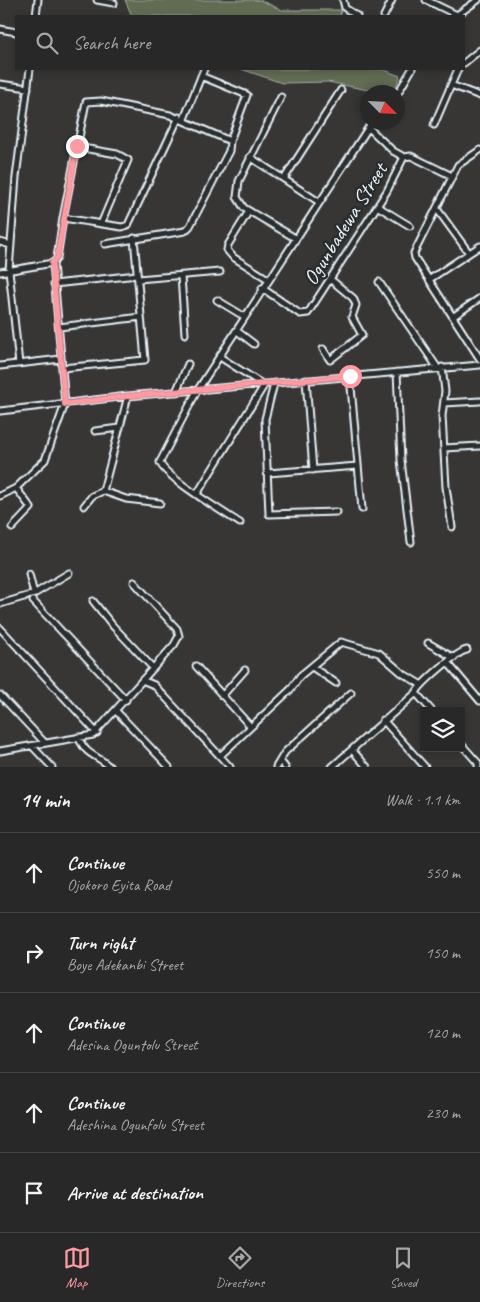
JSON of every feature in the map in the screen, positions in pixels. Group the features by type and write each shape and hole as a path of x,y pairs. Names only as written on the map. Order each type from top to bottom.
{"street":[{"path":"36,15 38,0"},
{"path":"97,0 114,3"},
{"path":"343,0 345,8 356,15"},
{"path":"384,15 392,0"},
{"path":"426,0 435,2 455,15"},
{"path":"458,15 478,0"},
{"path":"0,29 15,32"},
{"path":"465,62 480,50"},
{"path":"19,364 9,270 16,177 30,70"},
{"path":"62,218 122,227 128,225 204,70"},
{"path":"404,85 412,70"},
{"path":"434,124 458,70"},
{"path":"105,244 188,229 229,151 230,141 247,95 201,76"},
{"path":"0,84 28,88"},
{"path":"451,85 480,96"},
{"path":"284,179 341,90"},
{"path":"281,97 250,157 236,192 238,199 249,211 295,238"},
{"path":"0,272 52,263 57,258 62,218 86,102 101,101 181,118 230,141"},
{"path":"240,523 197,494 160,465 197,391 237,331 262,288 368,130"},
{"path":"371,130 393,151 404,157"},
{"path":"77,146 117,154 128,160 100,224"},
{"path":"480,150 461,162 452,176 414,253 415,258 480,359"},
{"name":"Ogunbadewa Street","path":"262,288 303,316 308,313 394,180 404,157 411,156 452,176"},
{"path":"250,157 319,202"},
{"path":"377,206 410,226"},
{"path":"437,209 469,253"},
{"path":"249,211 228,245 227,250 233,257 268,279"},
{"path":"62,368 145,360 134,238"},
{"path":"0,242 11,245"},
{"path":"430,279 480,246"},
{"path":"0,496 16,488 45,460 65,404 52,263"},
{"path":"54,284 220,272"},
{"path":"181,276 185,334"},
{"path":"322,349 329,359 333,360 362,335 352,317 356,305 353,298 330,279"},
{"path":"379,282 440,367 444,403 442,416 444,448 452,527"},
{"path":"454,316 480,298"},
{"path":"217,300 245,317"},
{"path":"59,327 142,317"},
{"path":"237,331 254,344"},
{"path":"220,357 263,384"},
{"path":"0,366 61,359"},
{"path":"176,392 188,364"},
{"path":"0,411 128,396 274,384 440,367 480,365"},
{"path":"396,372 402,460 411,542"},
{"path":"350,376 362,509"},
{"path":"306,380 313,470"},
{"path":"197,494 263,384"},
{"path":"274,384 265,419 269,515 337,512"},
{"path":"103,491 128,396"},
{"path":"444,403 480,401"},
{"path":"95,430 120,428"},
{"path":"444,448 480,446"},
{"path":"268,473 358,466"},
{"path":"12,528 32,508 16,488"},
{"path":"84,506 92,496 103,491 126,499 160,503"},
{"path":"0,604 34,594 69,573"},
{"path":"29,574 34,594"},
{"path":"0,750 32,746 97,732 174,645 179,633 134,582"},
{"path":"33,601 126,700"},
{"path":"93,602 153,668"},
{"path":"0,628 97,732"},
{"path":"220,756 312,667 344,642 358,649 365,648 379,653 402,673 420,684"},
{"path":"428,643 454,658"},
{"path":"332,767 383,720 416,693 420,684 433,677 459,652 467,650"},
{"path":"448,663 480,701"},
{"path":"196,666 250,726"},
{"path":"312,667 336,683"},
{"path":"222,696 244,670"},
{"path":"142,680 154,686 230,767"},
{"path":"276,767 285,752 351,693"},
{"path":"416,693 428,707"},
{"path":"0,695 45,743"},
{"path":"116,711 169,767"},
{"path":"383,720 425,767"},
{"path":"78,737 88,754 101,759 110,767"},
{"path":"32,746 52,767"},
{"path":"465,748 478,763 478,767"},
{"path":"352,750 368,767"},
{"path":"280,761 285,767"}],"green space":[{"path":"125,0 260,0 282,10 341,10 340,15 132,15"},
{"path":"244,70 385,70 400,76 397,85 360,85 360,88 328,82 282,83"}],"route":[{"path":"77,146 62,218 57,258 52,263 65,404 128,396 350,376"}]}
